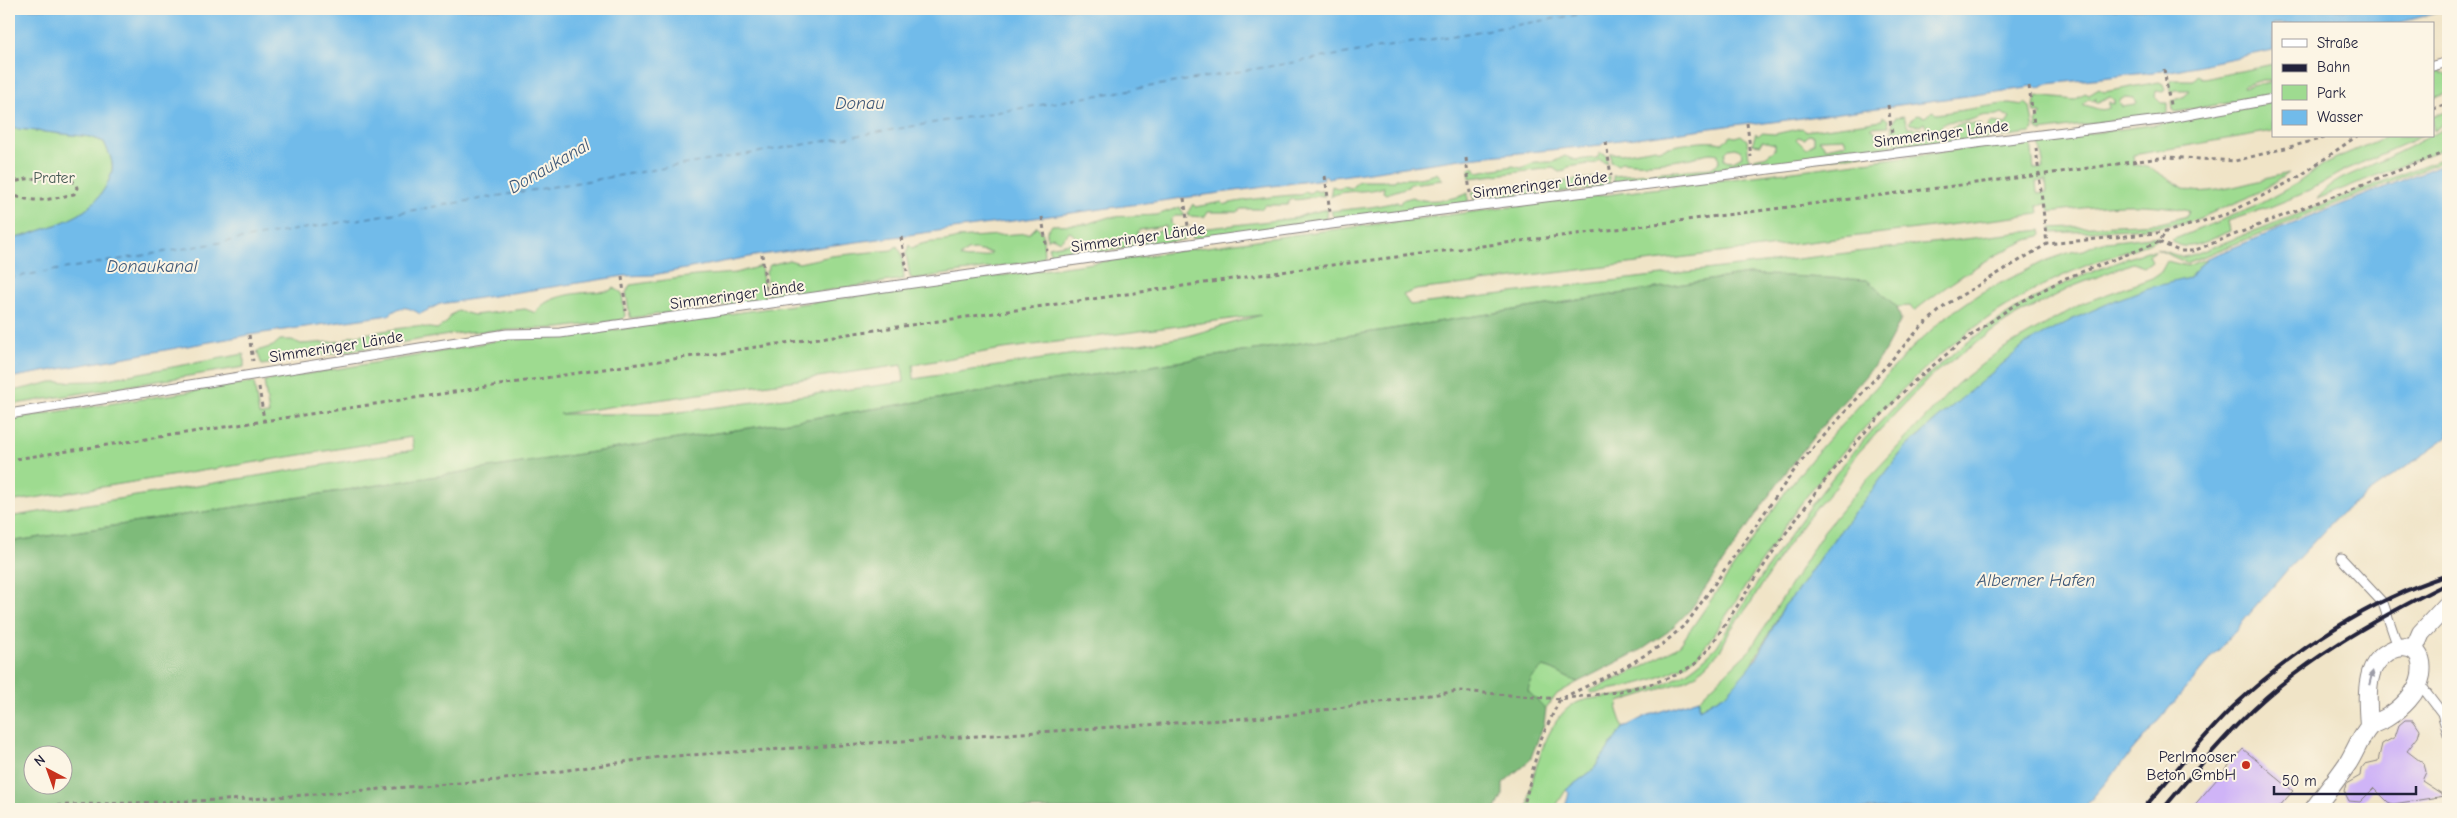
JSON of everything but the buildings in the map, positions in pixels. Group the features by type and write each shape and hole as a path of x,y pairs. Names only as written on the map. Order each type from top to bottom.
{"street":[{"path":"2314,809 2347,764 2369,726 2368,701 2372,671 2381,657 2406,648 2448,604"},
{"path":"2369,726 2388,717 2413,695 2420,684 2422,667 2420,658 2406,648"}],"lane":[{"path":"2434,66 2448,62"},
{"name":"Simmeringer Lände","path":"9,414 507,334 580,331 1331,224 2160,120 2272,100"},
{"path":"2341,558 2382,603 2406,648"},
{"path":"2420,684 2442,713 2448,734"}],"path":[{"path":"2164,69 2170,105"},
{"path":"2029,86 2034,124"},
{"path":"2434,109 2448,104"},
{"path":"1888,105 1893,143"},
{"path":"1747,123 1752,161"},
{"path":"9,460 903,325 1272,273 2167,157 2234,160 2324,138"},
{"path":"1523,809 1540,741 1560,699 1622,669 1676,634 1687,623 1798,466 1919,329 1947,304 2047,244 2166,232 2227,214 2297,178 2354,138"},
{"path":"1606,142 1611,179"},
{"path":"2036,145 2047,244"},
{"path":"2159,242 2179,251 2193,251 2448,151"},
{"path":"1466,158 1470,196"},
{"path":"9,183 26,179 66,176 76,184 77,188 74,194 37,201 28,201 9,194"},
{"path":"1325,176 1330,212"},
{"path":"1184,198 1189,232"},
{"path":"1042,217 1047,252"},
{"path":"9,808 272,798 498,780 658,757 1281,716 1459,691 1560,699 1616,692 1654,683 1676,675 1695,664 1710,647 1783,537 1823,483 1866,431 1912,383 1959,344 2013,306 2066,278 2159,242 2166,232"},
{"path":"902,237 907,272"},
{"path":"762,254 766,292"},
{"path":"622,277 626,312"},
{"path":"249,335 253,358"},
{"path":"256,373 264,420"}],"green space":[{"path":"2272,64 2272,80 2262,80 2243,86 2244,88 2272,81 2272,95 2176,112 2173,110 2172,101 2185,96 2190,90 2175,90 2171,95 2169,84 2172,80 2194,80 2198,75 2204,79"},
{"path":"2441,71 2441,74 2448,74 2448,93 2434,98 2434,72"},
{"path":"2159,82 2163,84 2165,90 2163,92 2156,91 2155,97 2161,103 2168,103 2168,113 2041,131 2037,129 2036,120 2041,116 2041,113 2035,113 2036,96 2075,100 2085,93 2089,95 2099,89 2104,92","holes":["2110,97 2114,100 2114,103 2109,102 2109,108 2099,109 2082,105 2089,98 2093,101 2096,98 2095,102 2098,103","2125,97 2134,98 2137,102 2135,105 2122,107 2119,101"]},
{"path":"2272,102 2272,131 2133,155 2134,165 2149,168 2182,187 2198,191 2223,189 2288,173 2247,198 2190,222 2150,228 2052,233 2051,228 2160,223 2187,216 2189,211 2154,206 2120,205 2050,212 2048,204 2038,205 2039,214 1416,290 1403,295 1410,305 2041,230 2042,235 2007,249 1991,258 1959,278 1914,311 1910,306 1897,307 1867,280 1748,274 9,542 9,517 414,450 412,437 9,502 9,419 254,382 259,415 269,414 264,381 434,353 504,339 585,334 1307,233 2029,141 2031,143 2034,169 2044,168 2039,141 2173,122","holes":["2046,180 2047,192 2037,193 2036,182","1261,315 1184,337 914,379 913,365 996,350","902,365 904,382 665,414 560,414"]},
{"path":"2009,103 2023,105 2025,103 2030,107 2034,130 2030,133 1899,150 1895,147 1892,125 1895,117 1904,116 1908,128 1935,134 1963,124 1982,125 1973,131 1986,131 1991,122 2006,124 2010,118 2002,113 1985,115 1967,121 1944,123 1938,130 1928,130 1924,123 1920,126 1910,124 1909,121 1918,115 1926,117 1933,111 1937,114"},
{"path":"2448,110 2448,121 2434,130 2434,116"},
{"path":"1883,116 1888,120 1889,126 1871,127 1877,134 1877,140 1885,135 1890,137 1892,148 1889,151 1756,167 1754,158 1765,157 1775,150 1775,144 1762,141 1761,145 1752,144 1756,133 1758,136 1761,133 1775,134 1802,128 1805,131 1882,120","holes":["1808,135 1814,136 1814,143 1806,149 1796,139 1798,137 1805,139","1844,138 1846,144 1826,148 1819,139"]},
{"path":"2448,126 2448,147 2317,199 2339,180 2426,138 2434,138 2434,134"},
{"name":"Prater","path":"9,128 91,137 104,142 111,158 112,169 111,176 104,190 89,207 78,215 48,228 9,240"},
{"path":"1741,135 1747,140 1750,168 1617,185 1614,183 1613,176 1711,168 1719,163 1718,154 1707,153 1691,158 1656,163 1622,162 1618,165 1611,162 1610,153 1621,154 1655,148 1659,150 1699,142 1722,143 1731,136","holes":["1736,148 1741,151 1742,156 1733,161 1724,160 1725,153 1729,149"]},
{"path":"2383,138 2418,138 2343,171 2302,194 2228,221 2230,231 2208,241 2185,246 2172,240 2254,207 2296,184 2327,162"},
{"path":"1600,153 1606,155 1608,164 1599,160 1596,163 1568,167 1565,171 1559,172 1553,168 1470,178 1469,168 1474,167 1477,172 1513,166 1521,168 1535,162 1553,162 1565,156 1575,160 1597,158"},
{"path":"2448,156 2448,159 2187,263 2156,249 2183,257 2195,254"},
{"path":"1437,173 1443,180 1410,184 1408,187 1386,194 1383,192 1384,187 1336,194 1330,197 1332,186 1340,189 1343,186 1351,188 1359,181 1395,181 1396,178 1417,178"},
{"path":"1609,176 1609,186 1475,203 1472,192"},
{"path":"1321,189 1325,196 1300,200 1291,199 1287,205 1265,205 1261,209 1241,209 1238,212 1208,212 1205,217 1188,216 1188,212 1193,204 1195,207 1222,202 1224,205 1262,198 1301,195 1305,191 1310,193 1314,190 1320,192"},
{"path":"1468,193 1468,203 1334,219 1331,211 1397,202 1400,204 1402,200 1413,197 1424,200 1440,200"},
{"path":"1180,207 1185,216 1174,216 1171,219 1171,224 1177,229 1186,228 1188,237 1184,240 1052,259 1048,247 1077,242 1079,239 1070,232 1060,241 1052,237 1047,240 1047,231 1052,225 1087,224 1109,217 1157,215","holes":["1167,227 1163,230 1138,235 1137,233 1139,230"]},
{"path":"1327,209 1325,221 1195,239 1191,237 1191,230 1296,218"},
{"path":"1037,226 1043,234 1044,260 913,279 910,277 906,254 909,245 912,248 923,243 957,238 1030,233","holes":["975,250 992,253 976,258 967,259 960,257 967,251"]},
{"path":"2159,236 2148,243 2090,264 2044,285 1999,311 1958,340 1882,410 1829,468 1782,530 1703,650 1697,656 1686,664 1660,677 1619,688 1591,693 1589,691 1645,666 1680,645 1788,488 1824,444 1907,353 1943,319 1979,294 2045,261 2071,252 2084,250 2098,243"},
{"path":"897,246 902,254 904,279 772,299 769,297 766,272 770,265 789,260 799,263 831,256 892,250"},
{"path":"2147,251 2156,251 2149,255 2152,261 2144,267 2133,263 2074,286 2008,320 1933,374 1858,453 1837,485 1808,517 1731,629 1720,651 1709,663 1697,674 1680,683 1619,702 1617,710 1623,728 1593,770 1566,790 1554,809 1528,809 1535,769 1540,755 1552,728 1568,708 1580,701 1639,692 1664,684 1686,673 1717,646 1747,598 1811,506 1846,461 1883,419 1923,380 1966,343 2013,311 2045,293 2078,278"},
{"path":"2207,258 2189,278 2073,319 1937,419 1905,448 1823,553 1796,593 1784,606 1747,673 1727,693 1699,709 1699,699 1750,650 1824,531 1861,486 1957,384 1999,351 2083,303 2152,278 2161,272 2167,261 2187,266"},
{"path":"761,266 765,297 763,300 630,317 626,293 630,285 695,276 736,273"},
{"path":"1748,274 1867,280 1897,307 1901,320 1885,350 1873,367 1818,431 1777,484 1691,609 1669,631 1643,649 1578,682 1543,667 1531,679 1528,691 1546,709 1544,724 1530,760 1503,783 1503,794 1496,809 9,809 9,542"},
{"path":"614,288 622,293 625,316 621,320 560,328 467,332 262,365 257,351 273,346 280,340 292,340 301,344 343,341 351,336 415,326 437,329 446,323 451,315 458,311 474,315 525,309 536,313 548,301 568,295 609,291"},
{"path":"244,354 244,367 9,405 9,392 52,382 96,381"},
{"path":"1543,667 1578,682 1557,694 1546,709 1528,691 1531,679"}],"water":[{"name":"Donau","path":"9,9 2448,9 2402,22 2272,22 2272,50 2166,72 2164,69 2163,71 2048,84 2039,88 2029,86 2027,88 1757,124 1749,123 1605,142 1601,145 1468,158 1327,178 1323,176 1324,179 760,255 653,275 624,276 440,304 420,314 408,308 401,308 389,315 249,335 9,378 9,240 59,224 84,211 104,190 111,176 112,163 104,142 91,137 9,128"},
{"name":"Alberner Hafen","path":"2448,162 2448,437 2341,513 2287,570 2083,809 1564,809 1569,793 1566,790 1593,770 1623,728 1646,716 1699,699 1699,709 1727,693 1756,660 1784,606 1796,593 1823,553 1905,448 2026,344 2073,319 2116,300 2148,288 2189,278 2207,258"}],"ferry route":[{"path":"9,278 1612,9"}],"railway":[{"path":"2143,809 2221,719 2281,666 2334,629 2361,613 2390,598 2448,575"},
{"path":"2163,809 2231,732 2264,699 2288,679 2339,643 2448,583"}],"place":[{"name":"Perlmooser Beton GmbH","path":"2246,765"}],"water label":[{"name":"Donaukanal","path":"549,166"},
{"name":"Donaukanal","path":"152,266"}]}
